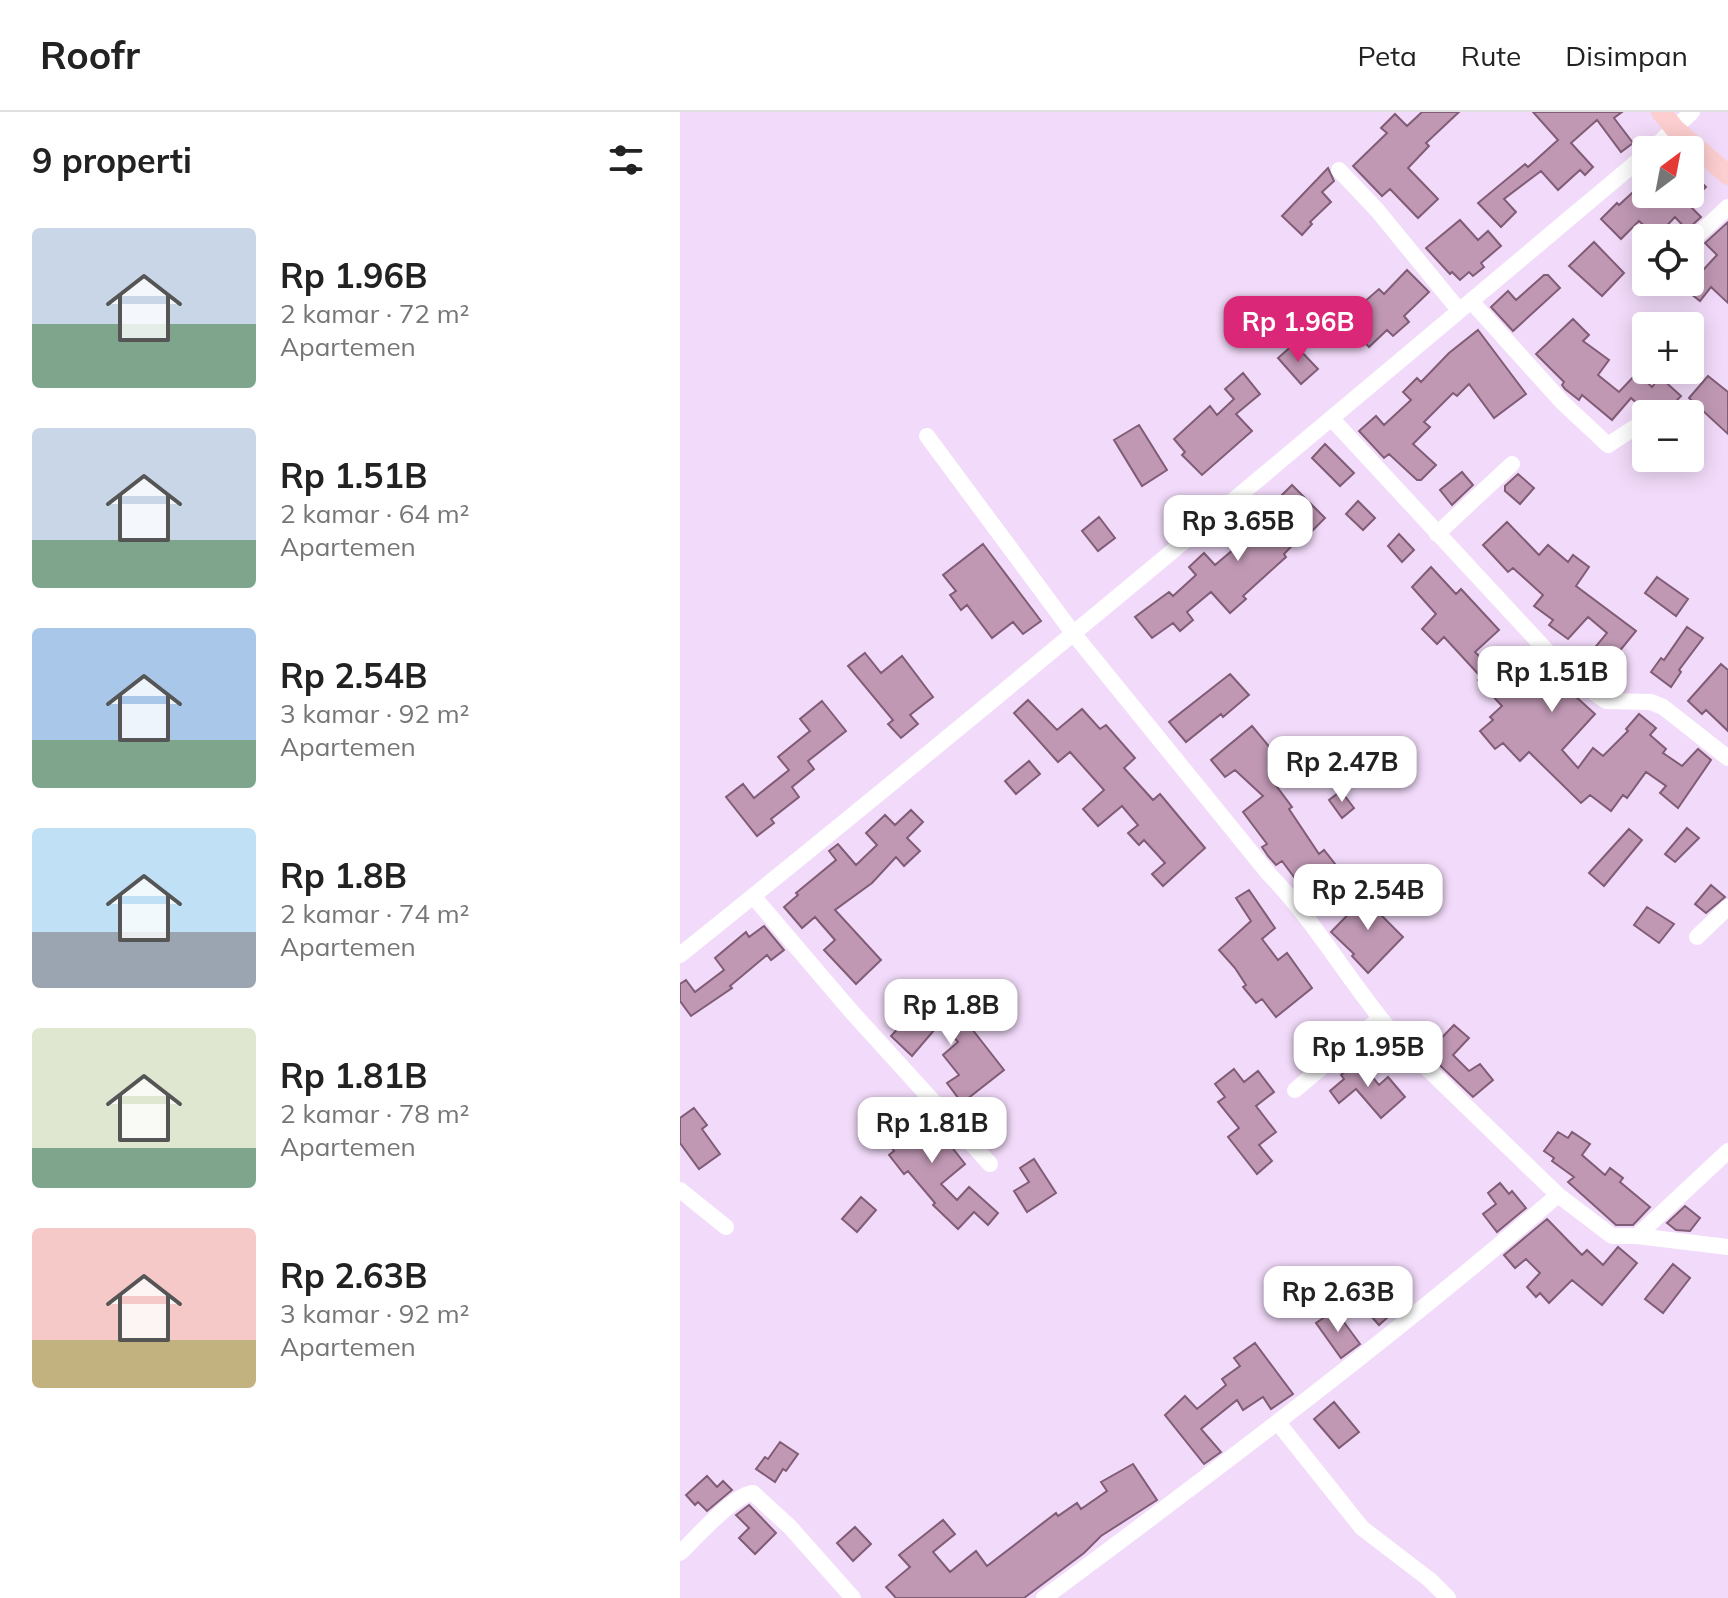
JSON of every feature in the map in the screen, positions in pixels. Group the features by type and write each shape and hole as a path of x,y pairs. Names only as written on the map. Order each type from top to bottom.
{"main road":[{"path":"1661,112 1675,129 1728,175"}],"street":[{"path":"1667,136 1692,112"},
{"path":"680,955 1332,419 1632,166"},
{"path":"1339,170 1464,305 1608,445 1632,429"},
{"path":"1704,229 1728,207"},
{"path":"1332,419 1570,676 1606,701 1651,702 1663,707 1728,758"},
{"path":"927,436 1073,633 1268,873 1293,898 1379,1019 1441,1083 1558,1195 1612,1236 1728,1247"},
{"path":"1437,534 1512,464"},
{"path":"753,896 851,1011 990,1164"},
{"path":"1697,937 1728,907"},
{"path":"1295,1090 1379,1019"},
{"path":"1637,1236 1728,1151"},
{"path":"680,1190 726,1227"},
{"path":"1044,1598 1279,1424 1450,1288 1558,1195"},
{"path":"1279,1424 1362,1528 1430,1580 1448,1598"},
{"path":"680,1553 733,1504 747,1493 753,1493 790,1527 853,1598"}],"building":[{"path":"1422,112 1459,112 1426,143 1429,146 1408,168 1438,199 1418,218 1390,189 1382,196 1353,166 1387,133 1381,128 1395,114 1407,126"},
{"path":"1533,112 1622,112 1614,118 1632,144 1621,152 1597,120 1571,143 1593,167 1585,175 1580,170 1558,190 1541,171 1504,199 1516,212 1501,227 1478,203 1525,164 1528,167 1558,140"},
{"path":"1328,168 1334,181 1322,192 1331,202 1310,222 1312,224 1302,235 1282,216"},
{"path":"1632,193 1632,208 1692,208 1701,217 1693,224 1681,224 1675,217 1668,224 1642,224 1639,221 1632,224 1621,239 1601,219 1617,203 1619,205"},
{"path":"1460,220 1478,240 1488,231 1501,246 1481,263 1484,267 1473,276 1469,272 1460,280 1452,272 1450,274 1426,248"},
{"path":"1728,222 1728,303 1711,287 1704,296 1704,269 1717,255 1705,243"},
{"path":"1594,242 1624,273 1602,296 1569,266"},
{"path":"1407,270 1429,292 1404,316 1409,322 1393,336 1387,330 1369,347 1352,328 1370,311 1363,303 1379,289 1384,294"},
{"path":"1544,275 1548,275 1560,288 1513,331 1491,307 1508,291 1516,300"},
{"path":"1573,319 1589,335 1583,341 1609,360 1598,375 1619,392 1632,378 1632,384 1649,384 1652,387 1654,384 1668,384 1681,396 1677,400 1631,398 1612,420 1582,395 1579,400 1565,389 1562,385 1564,382 1536,354"},
{"path":"1478,330 1526,394 1494,418 1469,384 1457,396 1453,393 1424,422 1430,427 1413,444 1436,465 1421,480 1417,480 1389,454 1384,458 1359,431 1376,416 1384,425 1411,400 1403,392 1417,378 1421,382 1449,353"},
{"path":"1294,344 1318,369 1301,384 1278,358"},
{"path":"1243,373 1260,394 1236,414 1252,431 1202,475 1182,455 1185,452 1174,439 1210,406 1217,415 1234,399 1225,389"},
{"path":"1708,376 1728,392 1728,434 1704,412 1704,400 1689,398"},
{"path":"1139,425 1167,470 1142,486 1114,440"},
{"path":"1325,444 1354,473 1340,486 1312,458"},
{"path":"1462,472 1473,485 1452,505 1440,490"},
{"path":"1518,474 1534,488 1520,504 1505,491 1505,486"},
{"path":"1292,485 1325,518 1311,532 1308,529 1284,554 1286,557 1243,596 1246,599 1230,613 1211,592 1187,612 1193,620 1180,631 1173,623 1152,638 1135,617 1169,592 1173,596 1196,575 1189,567 1204,553 1215,565 1241,543 1236,536 1269,502 1272,505"},
{"path":"1358,501 1375,518 1363,530 1346,514"},
{"path":"1099,517 1115,538 1098,551 1082,531"},
{"path":"1507,522 1539,555 1548,545 1568,562 1573,555 1589,567 1576,586 1636,631 1600,675 1583,662 1607,633 1588,617 1568,639 1549,625 1553,620 1534,606 1543,595 1513,568 1508,572 1483,545"},
{"path":"1399,534 1414,550 1402,562 1388,546"},
{"path":"983,544 1041,621 1023,634 1013,622 992,638 967,605 961,610 950,595 956,591 943,575"},
{"path":"1431,567 1456,594 1461,589 1499,630 1475,652 1491,668 1508,653 1553,697 1564,686 1595,714 1562,750 1578,768 1593,748 1603,756 1628,731 1626,729 1639,714 1656,728 1650,735 1666,749 1663,753 1682,766 1698,749 1711,760 1678,808 1660,793 1666,786 1646,772 1627,798 1623,795 1611,811 1590,795 1581,803 1529,752 1520,761 1503,743 1495,749 1480,731 1493,720 1490,717 1502,706 1478,680 1481,677 1444,637 1437,644 1422,629 1436,614 1412,587"},
{"path":"1657,577 1688,599 1676,616 1645,593"},
{"path":"1687,627 1703,638 1679,670 1681,672 1671,687 1651,672 1661,658 1664,660"},
{"path":"865,653 881,673 902,656 933,697 910,715 918,724 901,738 888,724 893,720 848,666"},
{"path":"1721,664 1728,670 1728,731 1706,710 1702,714 1688,701"},
{"path":"1230,674 1249,695 1186,742 1169,722"},
{"path":"1028,700 1057,730 1082,709 1100,729 1106,725 1135,758 1124,768 1153,800 1160,794 1205,848 1163,886 1152,874 1165,863 1144,840 1139,845 1128,833 1138,825 1122,806 1098,826 1083,809 1104,790 1070,752 1058,762 1014,713"},
{"path":"822,701 846,731 808,761 814,769 792,787 799,797 771,819 774,823 757,836 726,797 743,784 754,798 789,770 778,757 810,731 800,719"},
{"path":"1252,726 1272,750 1279,742 1295,756 1272,780 1292,807 1289,809 1319,854 1324,850 1354,888 1321,913 1282,861 1276,865 1268,856 1262,847 1267,844 1243,812 1263,796 1235,770 1225,777 1211,760"},
{"path":"1029,761 1040,774 1016,794 1005,781"},
{"path":"1341,791 1354,808 1342,818 1329,800"},
{"path":"911,810 923,822 907,838 920,851 904,866 896,857 872,883 835,910 881,960 856,984 824,950 835,940 815,917 802,928 784,907 836,860 829,851 838,844 856,865 877,845 866,833 885,815 895,825"},
{"path":"1687,828 1699,838 1675,862 1665,854"},
{"path":"1629,829 1642,840 1604,886 1589,873"},
{"path":"1711,885 1725,897 1706,913 1695,904"},
{"path":"1249,890 1275,928 1262,939 1278,960 1287,953 1312,988 1276,1017 1262,999 1256,1003 1243,987 1246,985 1235,968 1219,950 1251,921 1236,898"},
{"path":"1371,891 1388,906 1380,914 1403,937 1368,973 1331,932"},
{"path":"1647,907 1674,924 1659,943 1634,925"},
{"path":"764,926 784,950 771,960 767,955 730,986 732,988 691,1016 680,1001 680,984 686,980 695,992 724,970 715,958 746,932 749,937"},
{"path":"935,1000 960,1025 968,1018 975,1027 972,1029 1004,1070 962,1103 947,1083 959,1075 943,1055 958,1042 941,1022 912,1056 891,1036 905,1021 900,1017 916,1001 925,1010"},
{"path":"1454,1025 1469,1038 1453,1055 1469,1071 1480,1064 1493,1080 1473,1097 1427,1053"},
{"path":"1359,1060 1379,1085 1388,1077 1405,1097 1381,1118 1356,1089 1339,1103 1330,1091 1344,1079 1341,1075"},
{"path":"1234,1069 1244,1082 1258,1071 1274,1092 1256,1106 1276,1132 1259,1145 1272,1161 1257,1174 1228,1137 1239,1128 1218,1102 1225,1097 1215,1084"},
{"path":"913,1104 928,1126 933,1123 965,1164 941,1184 957,1200 969,1187 998,1213 988,1225 974,1212 958,1229 933,1205 935,1203 908,1171 904,1174 889,1155 894,1151 877,1126"},
{"path":"694,1108 707,1125 702,1129 720,1154 699,1169 680,1143 680,1118"},
{"path":"1558,1132 1568,1138 1572,1132 1590,1144 1582,1155 1605,1175 1610,1168 1623,1178 1620,1182 1650,1207 1633,1225 1616,1225 1568,1182 1574,1177 1544,1151"},
{"path":"1034,1159 1056,1193 1027,1212 1014,1191 1029,1182 1020,1168"},
{"path":"1500,1183 1509,1194 1512,1191 1526,1208 1497,1232 1483,1214 1496,1204 1488,1193"},
{"path":"861,1197 876,1210 857,1232 842,1219"},
{"path":"1685,1206 1700,1218 1690,1231 1676,1230 1667,1223"},
{"path":"1547,1219 1582,1255 1587,1250 1603,1265 1618,1247 1637,1263 1602,1305 1572,1280 1549,1303 1540,1293 1536,1297 1527,1287 1540,1273 1526,1259 1515,1268 1504,1255"},
{"path":"1673,1264 1690,1278 1663,1313 1645,1299"},
{"path":"1379,1271 1392,1286 1388,1290 1390,1298 1398,1308 1379,1325 1352,1295"},
{"path":"1335,1310 1360,1344 1341,1358 1316,1323"},
{"path":"1255,1343 1293,1394 1271,1409 1263,1397 1243,1410 1237,1400 1201,1429 1221,1452 1204,1464 1165,1415 1185,1396 1197,1409 1226,1385 1222,1379 1240,1366 1234,1358"},
{"path":"1334,1402 1359,1432 1339,1448 1314,1419"},
{"path":"780,1442 798,1454 775,1482 756,1469"},
{"path":"1133,1464 1157,1500 1101,1536 1084,1553 1024,1598 896,1598 886,1587 910,1567 899,1555 943,1520 955,1534 933,1552 950,1572 976,1551 987,1566 1056,1513 1058,1516 1077,1503 1081,1509 1107,1491 1101,1482"},
{"path":"707,1476 717,1487 723,1481 732,1490 707,1511 698,1502 695,1505 686,1495"},
{"path":"749,1505 776,1533 755,1554 739,1538 749,1528 736,1515"},
{"path":"855,1527 871,1544 853,1561 837,1543"}]}
